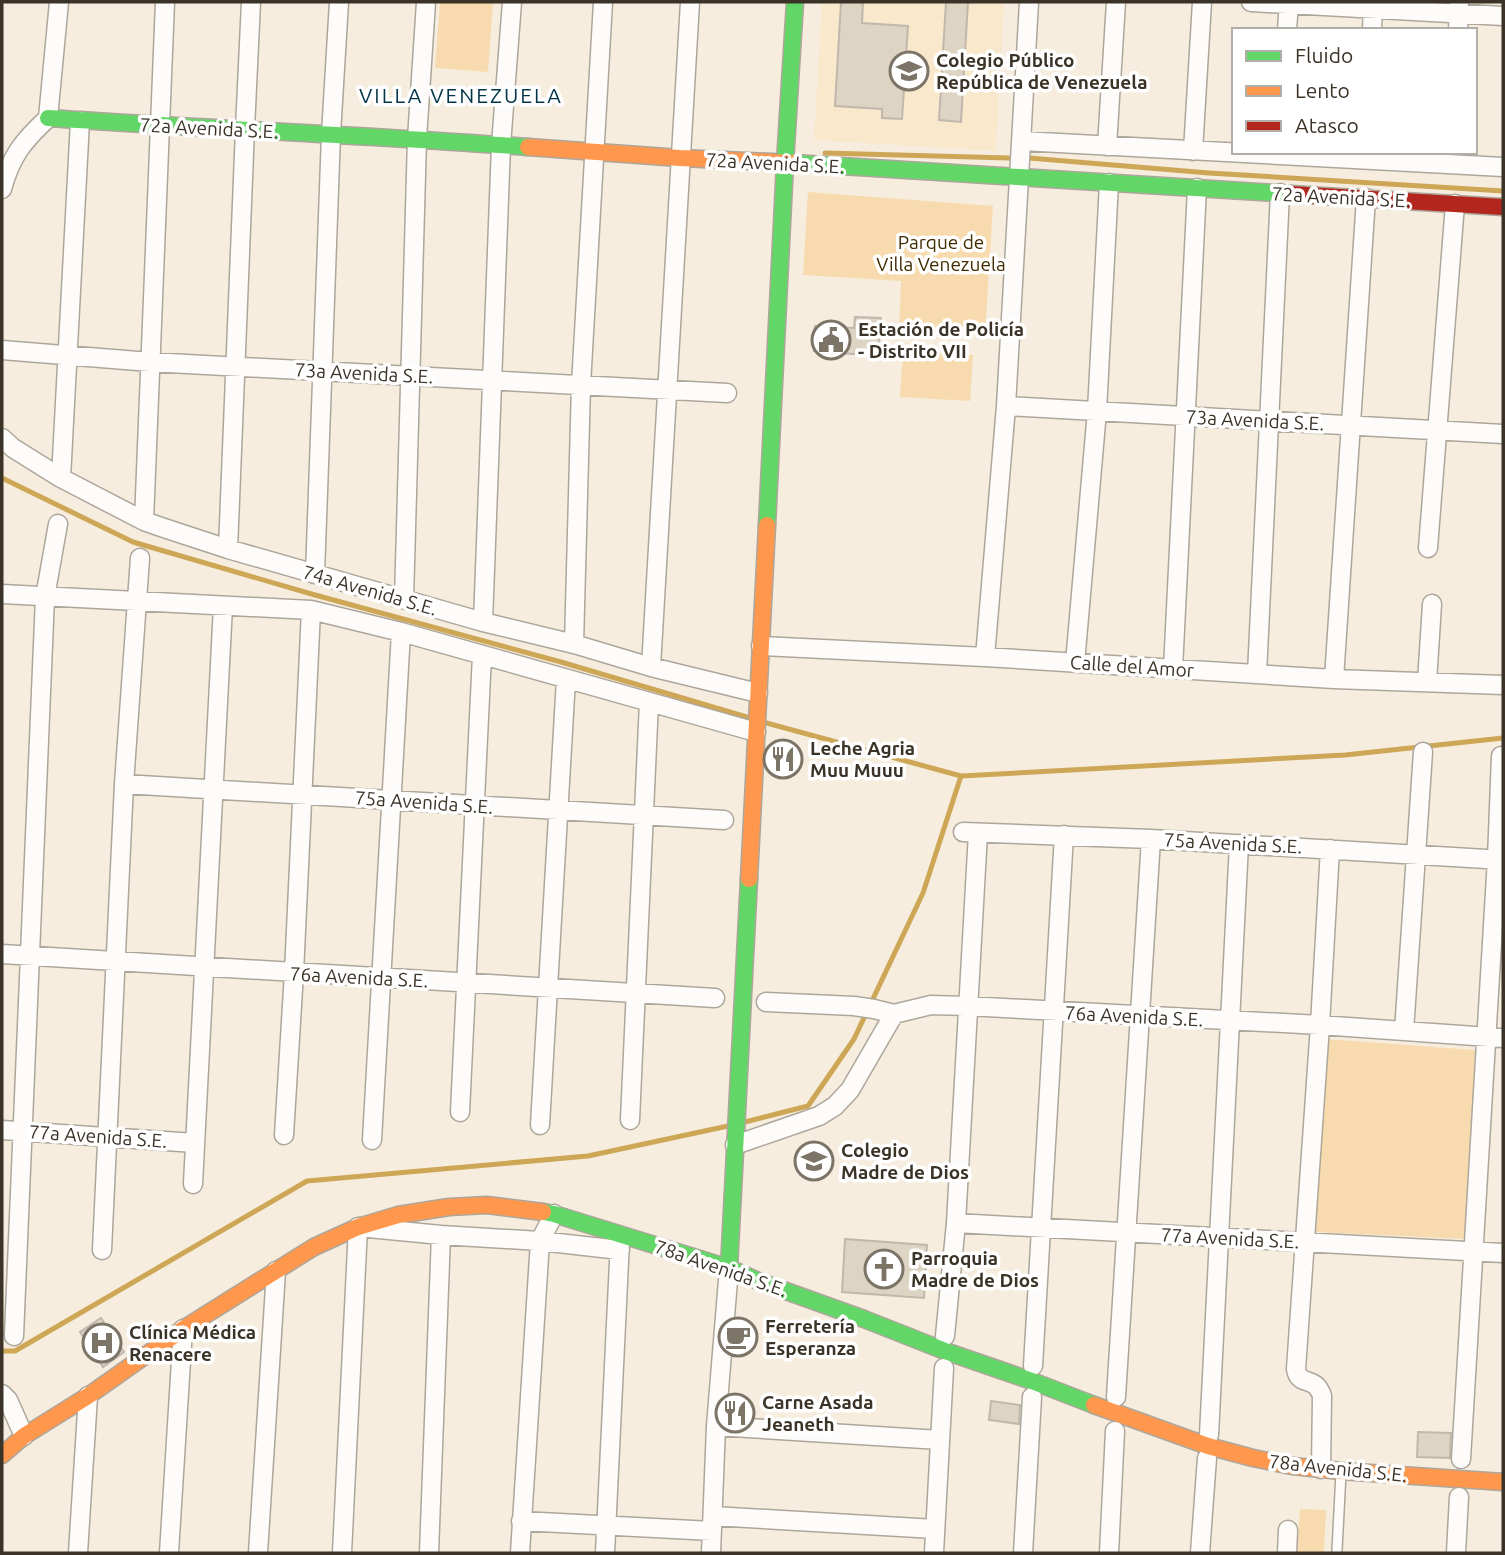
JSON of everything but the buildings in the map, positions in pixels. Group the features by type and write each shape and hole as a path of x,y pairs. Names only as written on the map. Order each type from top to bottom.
{"street":[{"path":"2,189 7,168 18,151 48,118 59,2"},
{"path":"144,521 164,2"},
{"path":"229,549 251,2"},
{"path":"315,574 321,371 339,2"},
{"path":"404,600 417,139 426,2"},
{"path":"483,622 501,145 512,2"},
{"path":"574,644 581,385 603,2"},
{"path":"651,667 690,2"},
{"path":"711,1553 716,1426 729,1268 795,2"},
{"path":"985,657 1006,406 1029,2"},
{"path":"1107,146 1116,2"},
{"path":"1193,151 1202,2"},
{"path":"1251,2 1373,5 1459,15 1503,16"},
{"path":"1287,28 1289,3"},
{"path":"1372,28 1373,5"},
{"name":"72a Avenida S.E.","path":"48,118 1503,207"},
{"path":"61,478 80,121"},
{"name":"72a Avenida S.E.","path":"1022,141 1232,152"},
{"name":"72a Avenida S.E.","path":"1279,154 1452,158 1503,167"},
{"path":"1075,663 1097,411 1109,183"},
{"path":"1173,669 1197,188"},
{"path":"1257,674 1280,193"},
{"path":"1334,679 1366,198"},
{"path":"1428,548 1455,204"},
{"name":"73a Avenida S.E.","path":"2,349 150,362 727,393"},
{"name":"73a Avenida S.E.","path":"1006,406 1503,434"},
{"name":"74a Avenida S.E.","path":"2,438 13,448 61,478 144,521 404,600 758,693"},
{"path":"14,1336 45,597 58,524"},
{"path":"102,1250 124,784 141,558"},
{"name":"74a Avenida S.E.","path":"2,594 311,610 401,632 756,732"},
{"path":"1427,682 1432,604"},
{"path":"193,1184 223,606"},
{"path":"284,1135 311,610"},
{"path":"372,1140 401,632"},
{"name":"Calle del Amor","path":"761,646 1334,679 1503,685"},
{"path":"460,1112 482,655"},
{"path":"540,1125 566,679"},
{"path":"630,1120 649,702"},
{"path":"1404,1031 1423,752"},
{"path":"1461,1459 1474,1251 1495,1038 1501,756"},
{"name":"75a Avenida S.E.","path":"124,784 724,820"},
{"name":"75a Avenida S.E.","path":"967,1006 970,832 1151,839 1500,859"},
{"path":"1033,1366 1064,835"},
{"path":"1116,1397 1151,839"},
{"path":"1209,1435 1239,844"},
{"path":"1321,1469 1322,1396 1313,1382 1297,1376 1296,1369 1330,849"},
{"name":"76a Avenida S.E.","path":"2,954 715,998"},
{"name":"76a Avenida S.E.","path":"766,1002 853,1006 894,1014 931,1005 967,1006 1320,1025 1495,1038"},
{"path":"945,1336 956,1223 967,1006"},
{"path":"735,1138 819,1116 835,1106 849,1090 894,1014"},
{"name":"77a Avenida S.E.","path":"2,1130 195,1143"},
{"name":"78a Avenida S.E.","path":"2,1455 24,1436 88,1396 183,1329 314,1247 358,1227 398,1215 449,1207 487,1205 554,1214 620,1242 729,1268 945,1351 1208,1446 1292,1466 1503,1482"},
{"path":"520,1553 540,1241 554,1214"},
{"name":"77a Avenida S.E.","path":"956,1223 1503,1253"},
{"path":"342,1553 358,1227 540,1241 620,1242 605,1553"},
{"path":"429,1553 441,1235"},
{"path":"258,1553 276,1270"},
{"path":"169,1553 183,1329"},
{"path":"934,1553 944,1368"},
{"path":"2,1394 8,1400 24,1436"},
{"path":"78,1553 88,1396"},
{"path":"1023,1553 1032,1397"},
{"path":"716,1426 940,1440"},
{"path":"1110,1553 1115,1431"},
{"path":"1200,1553 1207,1458"},
{"path":"1456,1553 1459,1497"},
{"path":"521,1521 607,1526 713,1523 935,1529"},
{"path":"1287,1553 1288,1530"}],"lane":[{"path":"1337,1550 1341,1471"}],"shaded area":[{"name":"Colegio Público República de Venezuela","path":"822,2 1004,2 996,151 814,140"}],"green space":[{"path":"440,2 493,2 488,72 435,68"},
{"name":"Parque de Villa Venezuela","path":"808,192 993,206 985,335 899,330 901,281 803,275"},
{"path":"903,351 973,355 970,401 900,397"},
{"path":"1326,1039 1475,1050 1466,1239 1316,1232"},
{"path":"1300,1509 1326,1510 1324,1553 1297,1553"}],"waterway":[{"path":"825,153 1009,158"},
{"path":"1029,158 1209,173 1503,191"},
{"path":"2,478 133,542 750,718"},
{"path":"763,722 961,776 1345,755 1503,738"},
{"path":"745,1122 808,1106 854,1039 923,893 961,776"},
{"path":"2,1351 15,1351 307,1181 588,1156 728,1126"}],"traffic: fast":[{"path":"767,525 795,2"},
{"path":"48,118 528,147"},
{"path":"793,163 1291,194"},
{"path":"729,1268 749,879"},
{"path":"543,1212 729,1268 1094,1405"}],"traffic: slow":[{"path":"528,147 793,163"},
{"path":"749,879 767,525"},
{"path":"2,1455 24,1436 88,1396 183,1329 314,1247 358,1227 398,1215 449,1207 487,1205 543,1212"},
{"path":"1094,1405 1208,1446 1292,1466 1503,1482"}],"traffic: jam":[{"path":"1291,194 1503,207"}],"place":[{"name":"Colegio Público República de Venezuela","path":"909,71"},
{"name":"Estación de Policía - Distrito VII","path":"831,340"},
{"name":"Leche Agria Muu Muuu","path":"783,759"},
{"name":"Colegio Madre de Dios","path":"814,1161"},
{"name":"Parroquia Madre de Dios","path":"884,1269"},
{"name":"Ferretería Esperanza","path":"738,1337"},
{"name":"Clínica Médica Renacere","path":"102,1343"},
{"name":"Carne Asada Jeaneth","path":"735,1413"}],"district":[{"name":"VILLA VENEZUELA","path":"461,96"}]}
